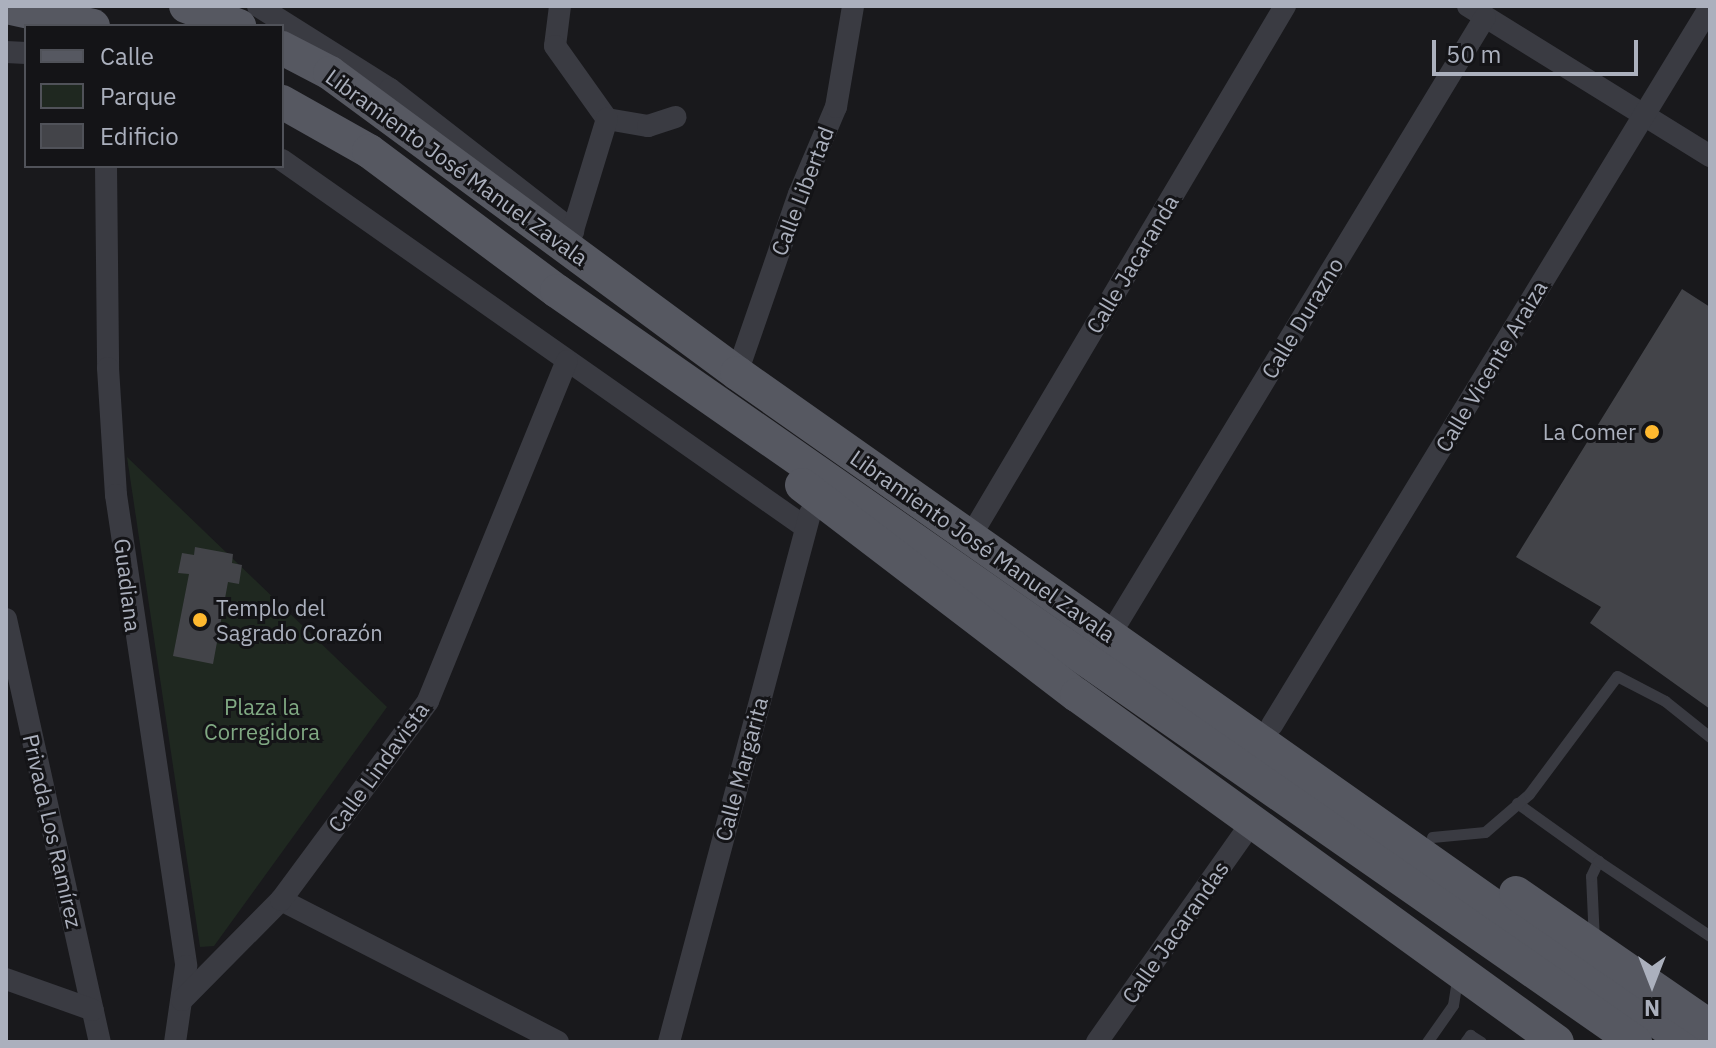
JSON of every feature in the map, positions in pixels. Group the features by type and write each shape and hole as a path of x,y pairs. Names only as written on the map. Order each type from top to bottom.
{"main road":[{"path":"186,6 234,24"},
{"path":"6,7 84,24"},
{"name":"Libramiento José Manuel Zavala","path":"284,49 330,73 570,240 745,379 1687,1042"},
{"name":"Libramiento José Manuel Zavala","path":"284,103 369,151 739,418 1635,1042"},
{"path":"745,379 847,429 1710,1027"},
{"path":"739,418 784,471 811,512 1252,822 1557,1042"}],"street":[{"path":"258,6 390,89 570,240 607,119"},
{"path":"560,6 555,46 607,119 648,126 676,117"},
{"name":"Calle Jacaranda","path":"979,522 1285,6"},
{"name":"Calle Libertad","path":"745,379 799,194 836,107 850,7"},
{"name":"Calle Vicente Araiza","path":"1272,725 1710,7"},
{"path":"1476,11 1710,156"},
{"name":"Calle Durazno","path":"1119,620 1476,11"},
{"path":"284,161 567,361 811,512"},
{"name":"Guadiana","path":"106,168 108,368 116,495 186,966 175,1042"},
{"name":"Calle Lindavista","path":"182,1000 281,900 428,701 567,361"},
{"name":"Calle Margarita","path":"669,1042 811,512"},
{"name":"Privada Los Ramírez","path":"6,619 10,657 100,1042"},
{"name":"Calle Jacarandas","path":"1097,1042 1252,822"},
{"path":"281,900 558,1042"},
{"path":"6,979 93,1010"}],"lane":[{"path":"1432,837 1485,832 1517,803 1617,676 1665,701 1710,737"},
{"path":"1517,803 1710,936"},
{"path":"1594,946 1591,876 1598,861"},
{"path":"1427,1042 1453,1005 1458,970"},
{"path":"1465,1042 1470,1035 1481,1042"}],"green space":[{"name":"Plaza la Corregidora","path":"127,457 387,707 214,946 200,947"}],"building":[{"name":"La Comer","path":"1682,289 1710,307 1710,709 1590,623 1601,607 1516,557"},
{"name":"Templo del Sagrado Corazón","path":"195,547 233,554 232,563 242,565 239,584 228,582 213,664 173,656 189,574 178,573 182,553 194,555"}],"place":[{"name":"La Comer","path":"1652,432"},
{"name":"Templo del Sagrado Corazón","path":"200,620"}]}
